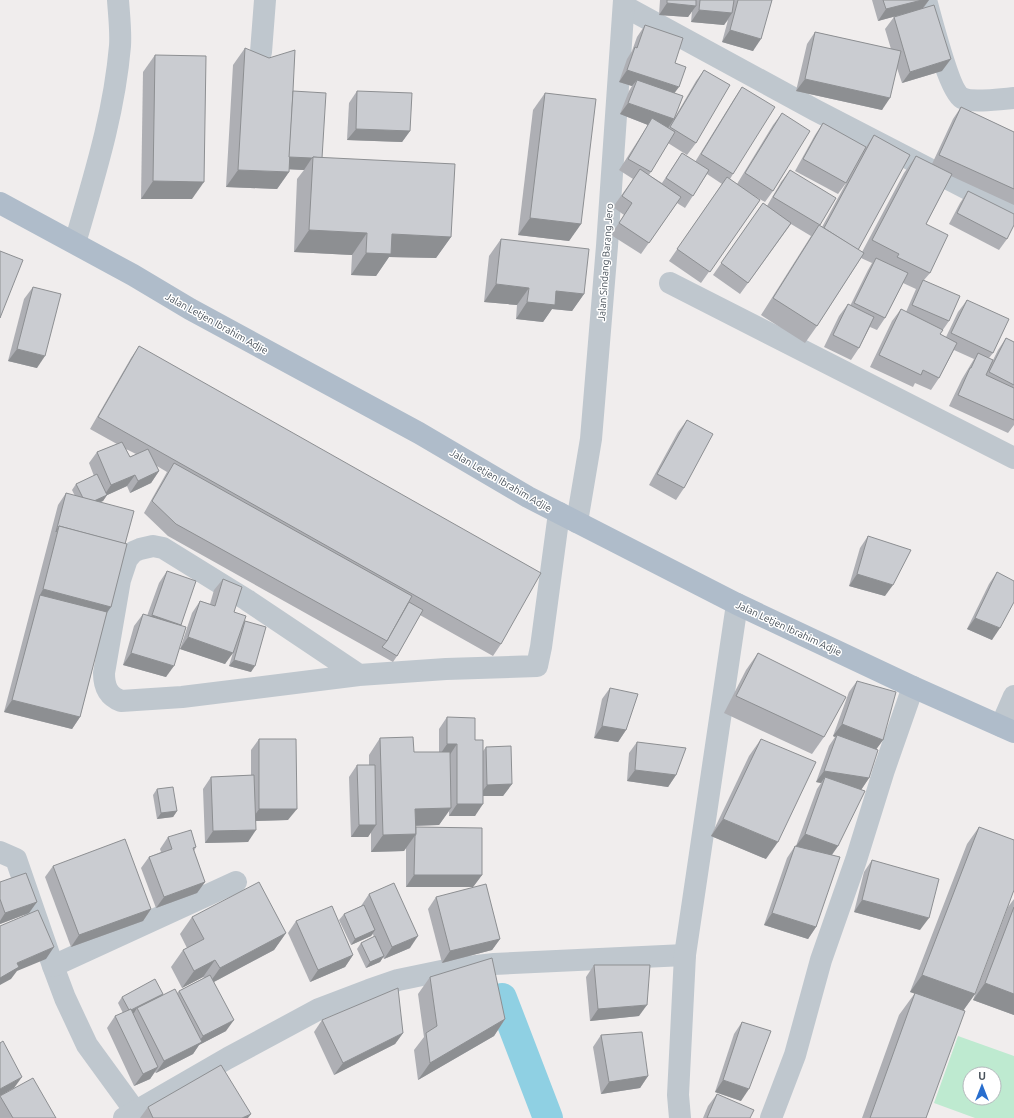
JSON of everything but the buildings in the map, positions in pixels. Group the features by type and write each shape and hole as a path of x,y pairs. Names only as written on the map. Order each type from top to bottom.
{"main road":[{"name":"Jalan Letjen Ibrahim Adjie","path":"0,203 190,309 419,433 528,497 568,518 737,604 913,687 1007,729"}],"street":[{"path":"75,244 107,132 113,101 120,44 118,0"},
{"path":"261,52 265,0"},
{"path":"926,0 948,74 956,93 962,98 971,100 1014,98"},
{"path":"624,3 822,114 1014,213"},
{"name":"Jalan Sindang Barang Jero","path":"359,675 537,666 568,518 591,439 607,246 624,3"},
{"path":"670,283 1014,458"},
{"path":"153,546 164,548 247,600 359,675 182,697 121,701 116,699 112,697 107,690 104,673 120,580 127,560 133,552 140,549 153,546"},
{"path":"680,1118 678,1095 684,955 737,604"},
{"path":"771,1118 796,1055 821,960 856,860 884,770 913,687"},
{"path":"1007,729 1014,696"},
{"path":"0,852 16,859 52,966 65,998 87,1045 130,1115 228,1058 319,1009 398,980 451,969 494,964 684,955"},
{"path":"52,966 236,882"}],"green space":[{"path":"958,1036 1014,1056 1014,1118 975,1118 934,1103"}],"waterway":[{"path":"502,998 548,1118"}]}
